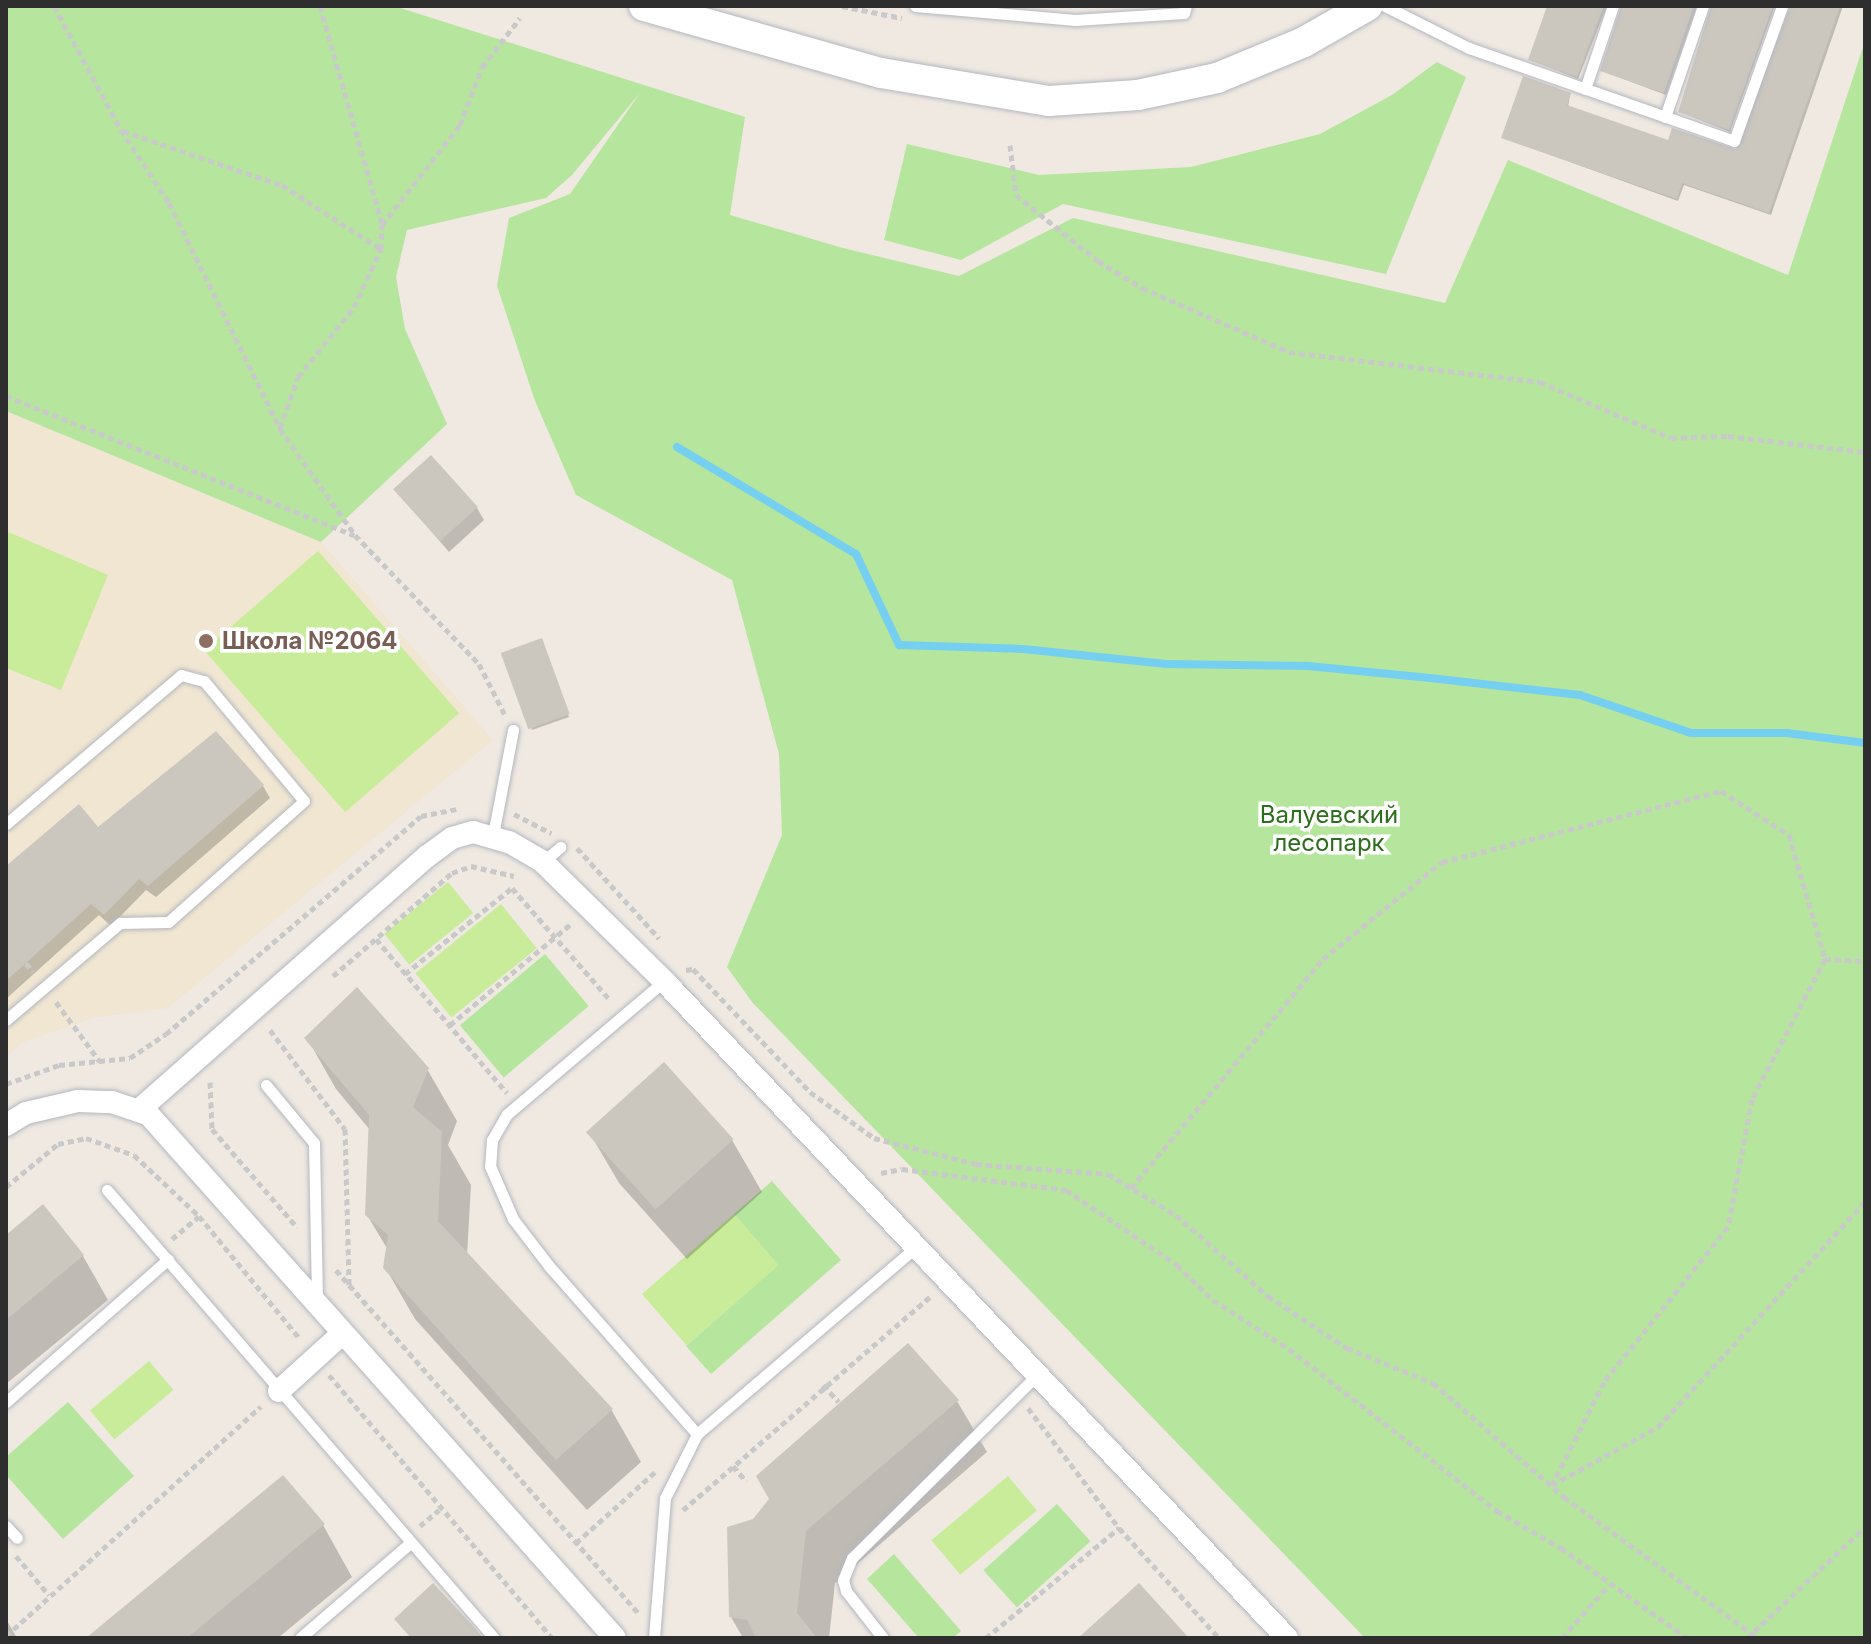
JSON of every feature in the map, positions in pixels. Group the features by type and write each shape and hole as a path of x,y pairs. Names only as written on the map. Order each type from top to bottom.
{"main road":[{"path":"644,6 881,73 1049,101 1138,95 1217,78 1304,42 1367,6"}],"street":[{"path":"139,1110 426,857 452,838 473,832 493,835 543,862 664,981 910,1252 1038,1374 1287,1638"},
{"path":"6,1125 26,1113 78,1101 139,1110 159,1126 615,1638"},
{"path":"279,1391 343,1333"}],"lane":[{"path":"915,6 1075,20 1185,9"},
{"path":"1385,6 1469,48 1734,141 1782,6"},
{"path":"1585,89 1613,6"},
{"path":"1665,117 1703,6"},
{"path":"6,824 181,675 204,681 304,801 168,922 120,923 6,1020"},
{"path":"493,835 513,730"},
{"path":"543,862 563,844"},
{"path":"664,981 507,1114 492,1140 490,1166 513,1219 549,1266 697,1434"},
{"path":"266,1085 314,1143 317,1302"},
{"path":"107,1190 494,1638"},
{"path":"654,1635 665,1498 697,1434 910,1252"},
{"path":"6,1402 168,1259"},
{"path":"876,1635 846,1591 843,1580 852,1558 1038,1374"},
{"path":"6,1526 11,1542"},
{"path":"300,1638 410,1543"}],"path":[{"path":"54,6 121,130 169,203 280,429 355,535 479,664 513,730"},
{"path":"280,429 298,377 354,307 381,249 382,225 320,6"},
{"path":"382,225 460,125 482,67 520,18"},
{"path":"121,130 282,185 381,249"},
{"path":"1010,145 1016,195 1098,261 1142,288 1289,352 1540,382 1671,438 1728,436 1865,452"},
{"path":"6,396 355,535"},
{"path":"1131,1188 1323,959 1442,862 1721,791 1789,835 1825,959 1752,1099 1728,1227 1604,1382 1552,1485"},
{"path":"6,1084 59,1065 130,1058 166,1034 421,816 444,809 500,811 555,835"},
{"path":"563,844 601,869 668,949"},
{"path":"329,979 458,871 471,866 520,877"},
{"path":"405,974 512,888 613,1004"},
{"path":"563,915 582,932"},
{"path":"450,1025 572,923"},
{"path":"376,939 507,1094"},
{"path":"1825,959 1865,961"},
{"path":"678,960 688,971 693,969 810,1092 874,1138 976,1164 1108,1174 1176,1215 1268,1296 1347,1348 1433,1383 1552,1485 1749,1635 1758,1638"},
{"path":"26,963 100,1063"},
{"path":"260,1039 282,1020"},
{"path":"218,1076 207,1085 212,1129 654,1635"},
{"path":"881,1173 902,1169 1066,1190 1177,1265 1213,1300 1289,1349 1497,1511 1561,1548 1687,1638"},
{"path":"1552,1485 1658,1427 1865,1202"},
{"path":"910,1252 942,1306"},
{"path":"681,1527 682,1511 823,1385 933,1295"},
{"path":"823,1385 839,1402"},
{"path":"6,1636 279,1391"},
{"path":"1017,1394 1119,1528 1219,1638"},
{"path":"733,1466 746,1481"},
{"path":"1749,1635 1865,1527"},
{"path":"986,1638 1119,1528"},
{"path":"11,1542 49,1595"},
{"path":"1562,1638 1609,1585"}],"shaded area":[{"name":"Школа №2064","path":"6,411 321,542 493,740 168,1008 93,1018 23,1042 6,1057"}],"green space":[{"name":"Валуевский лесопарк","path":"6,6 394,6 745,117 730,215 843,248 959,276 1073,218 1445,303 1508,160 1788,275 1865,41 1865,1638 1365,1638 752,1002 727,967 782,835 779,754 732,580 576,495 535,401 497,286 509,218 570,194 640,93 572,175 546,198 407,230 396,277 405,329 447,424 321,542 6,411"},
{"path":"1437,62 1466,77 1386,274 1063,204 961,260 884,240 907,144 1039,175 1191,167 1320,134 1392,95"},
{"path":"6,531 108,575 61,690 6,668"},
{"path":"318,551 459,713 345,812 204,650"},
{"path":"448,882 473,913 409,965 384,934"},
{"path":"501,904 537,948 451,1018 416,973"},
{"path":"545,954 589,1006 504,1077 460,1025"},
{"path":"772,1181 841,1260 711,1374 686,1346 778,1265 734,1214"},
{"path":"734,1214 779,1265 687,1345 642,1294"},
{"path":"149,1361 173,1390 114,1440 90,1410"},
{"path":"68,1402 134,1476 63,1539 6,1475 6,1457"},
{"path":"1008,1476 1037,1510 960,1575 931,1540"},
{"path":"1057,1504 1090,1541 1017,1607 983,1570"},
{"path":"894,1554 961,1631 953,1638 919,1638 867,1579"}],"building":[{"path":"1547,6 1604,6 1577,77 1528,60"},
{"path":"1621,6 1694,6 1664,93 1600,71"},
{"path":"1711,6 1773,6 1729,130 1678,112"},
{"path":"1790,6 1840,6 1769,213 1682,183 1677,199 1501,138 1523,76 1571,93 1567,105 1668,140 1672,128 1736,149"},
{"path":"431,455 478,507 440,541 393,489"},
{"path":"542,638 570,714 528,729 501,653"},
{"path":"216,731 264,785 148,886 139,879 104,915 91,904 6,981 6,866 79,804 98,827"},
{"path":"357,987 429,1068 413,1107 442,1132 438,1221 613,1409 556,1460 383,1268 388,1235 365,1215 369,1115 304,1038"},
{"path":"664,1062 734,1139 656,1210 586,1132"},
{"path":"43,1204 84,1255 6,1320 6,1235"},
{"path":"908,1343 959,1400 806,1531 797,1613 817,1638 756,1638 747,1620 729,1617 727,1527 753,1519 769,1499 756,1476"},
{"path":"283,1475 325,1524 187,1638 86,1638"},
{"path":"433,1583 483,1638 411,1638 394,1619"},
{"path":"1139,1583 1189,1638 1078,1638"}],"waterway":[{"path":"677,447 856,554 899,645 1023,649 1166,664 1308,666 1430,678 1580,695 1691,733 1787,733 1865,743"}],"place":[{"name":"Школа №2064","path":"206,641"}]}
